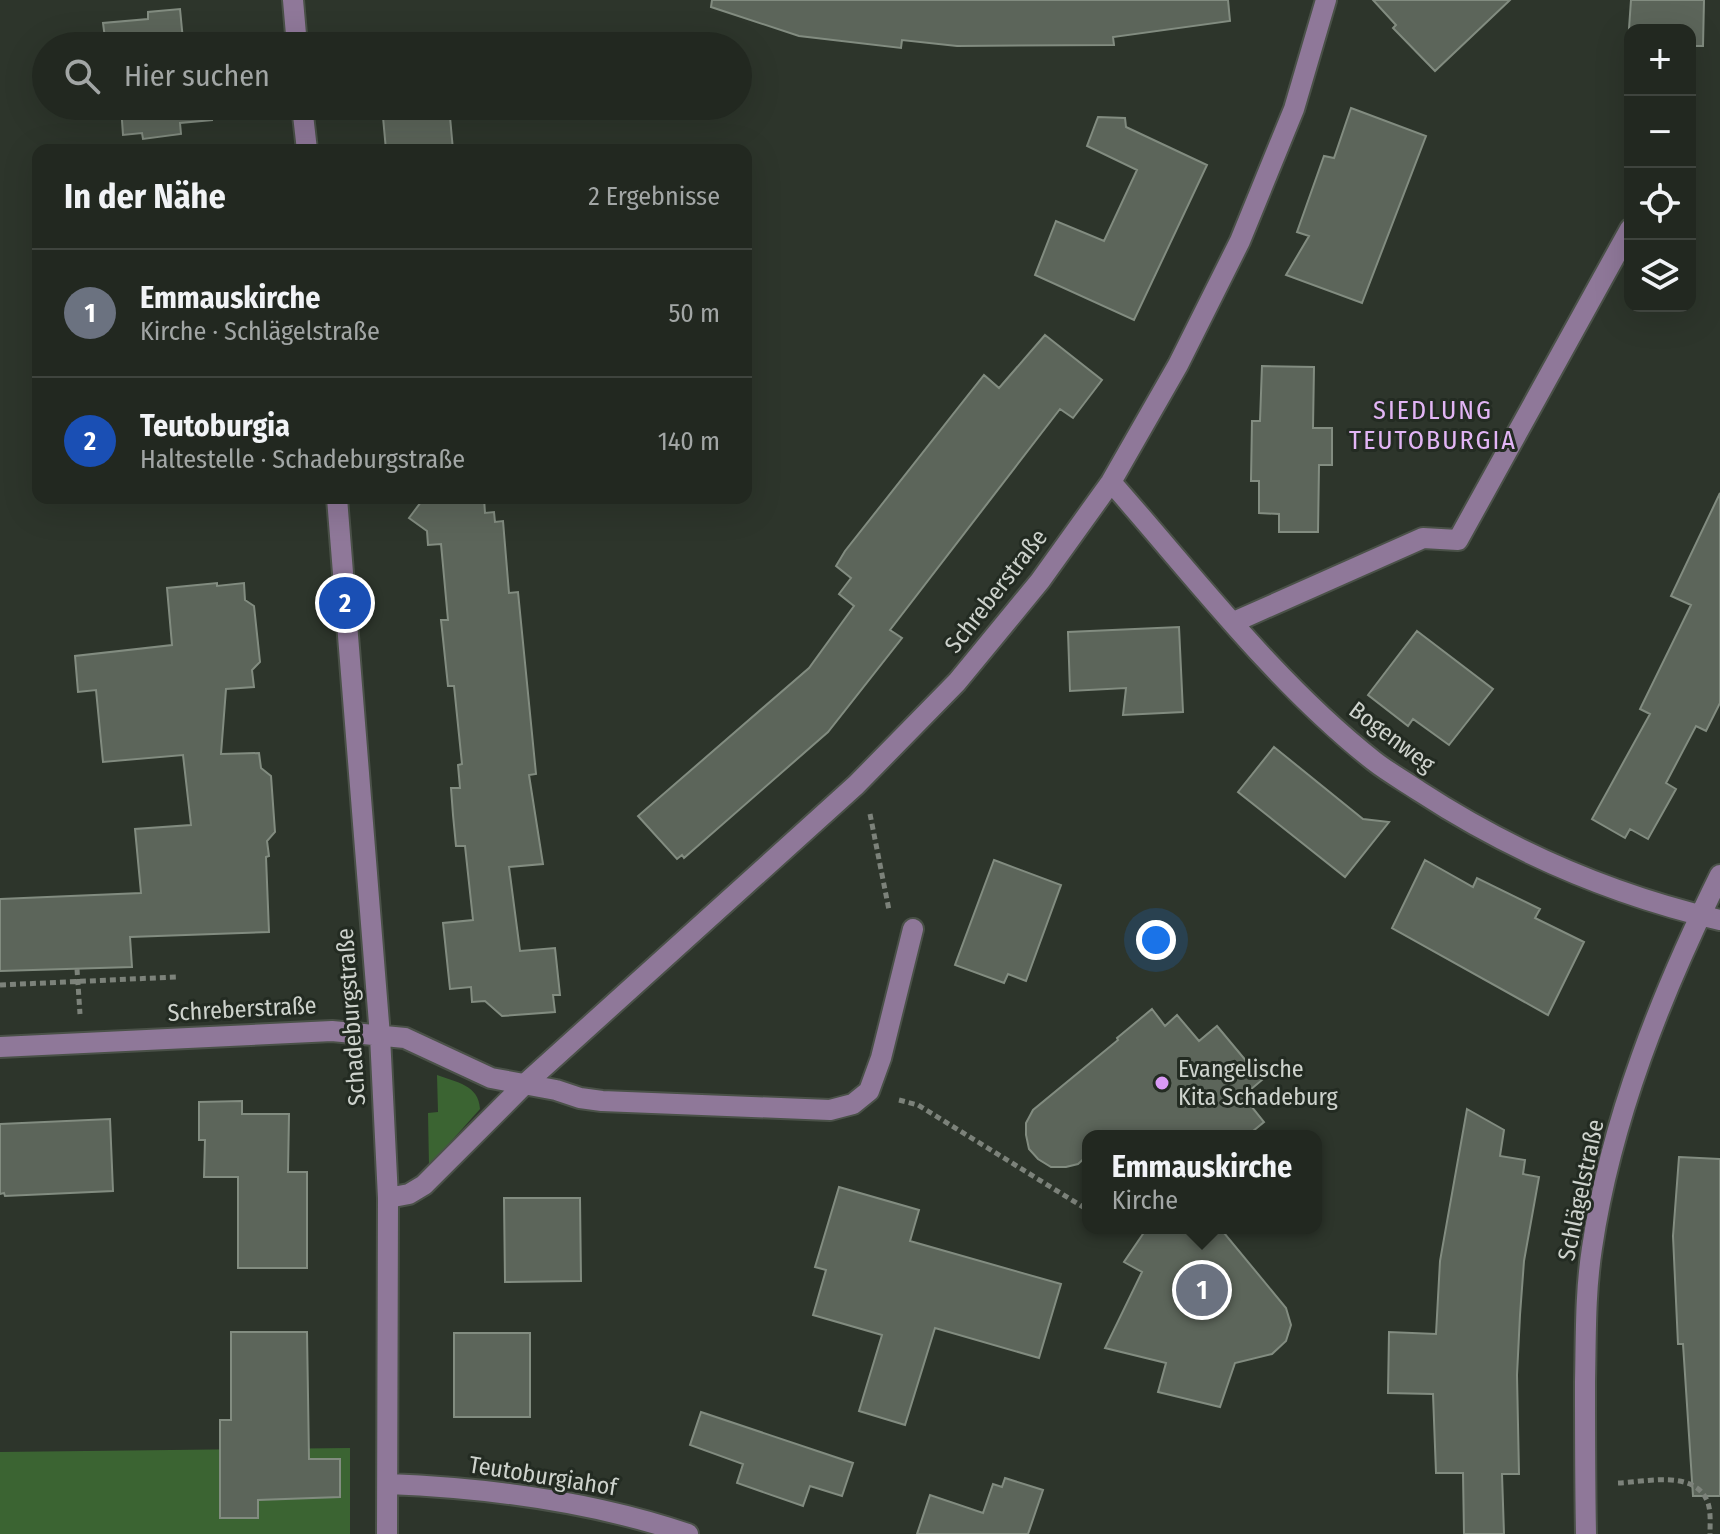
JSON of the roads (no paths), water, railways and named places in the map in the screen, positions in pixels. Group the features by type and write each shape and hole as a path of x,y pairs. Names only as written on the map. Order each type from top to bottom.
{"street":[{"path":"293,0 296,32"},
{"name":"Schreberstraße","path":"388,1198 409,1194 424,1185 525,1084 856,785 957,682 1040,581 1111,482 1178,365 1240,241 1294,109 1326,0"},
{"path":"304,120 306,144"},
{"path":"1234,622 1423,538 1458,540 1624,240"},
{"name":"Bogenweg","path":"1111,482 1308,704 1364,752 1446,808 1517,848 1644,901 1710,918"},
{"name":"Schadeburgstraße","path":"337,504 380,1036 388,1198 387,1534"},
{"name":"Schlägelstraße","path":"1586,1534 1586,1305 1592,1248 1607,1173 1628,1096 1678,964 1710,918 1720,875"},
{"path":"525,1084 602,1101 830,1110 853,1104 869,1091 881,1058 913,929"},
{"name":"Schreberstraße","path":"0,1047 332,1031 405,1038 491,1078 525,1084"},
{"name":"Teutoburgiahof","path":"388,1484 446,1486 550,1499 688,1534"}],"place":[{"name":"Teutoburgia","path":"345,603"},
{"name":"Evangelische Kita Schadeburg","path":"1162,1083"},
{"name":"Emmauskirche","path":"1202,1290"}],"district":[{"name":"SIEDLUNG TEUTOBURGIA","path":"1433,425"}]}
